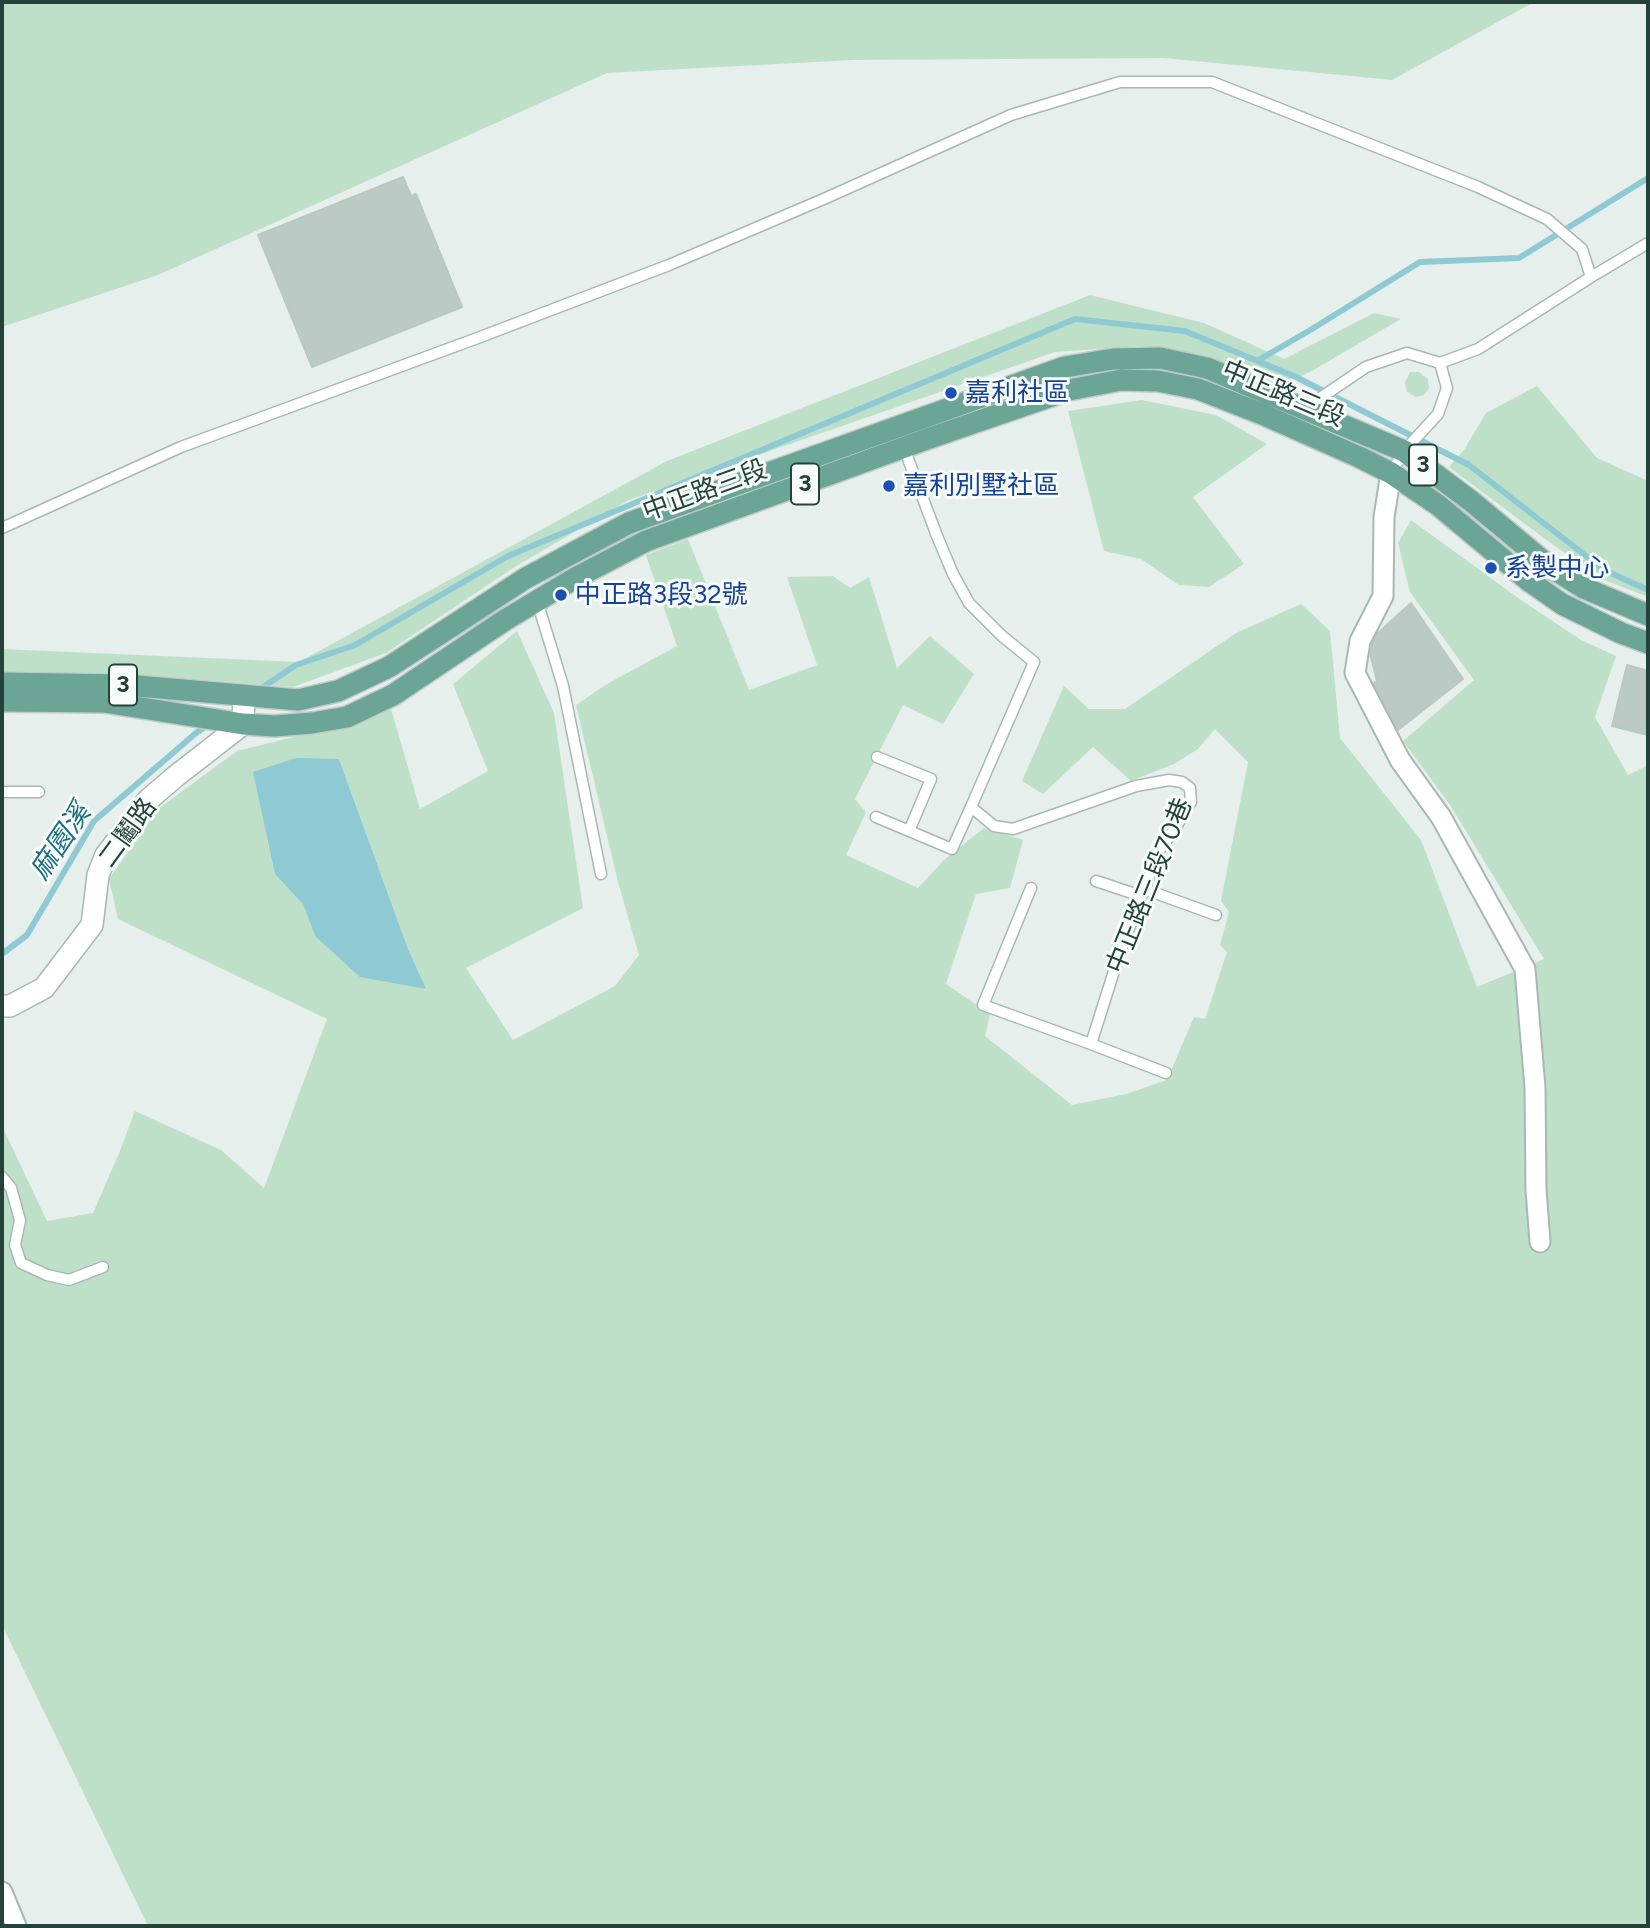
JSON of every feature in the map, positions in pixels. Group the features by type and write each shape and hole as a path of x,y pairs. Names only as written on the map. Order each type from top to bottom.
{"main road":[{"name":"中正路三段","path":"244,697 298,700 338,691 389,667 526,578 629,523 1065,367 1113,359 1160,358 1207,368 1404,451 1471,501 1549,566 1584,588 1648,615"},
{"name":"中正路三段","path":"243,724 274,726 347,717 393,695 537,601 646,541 1069,390 1121,380 1158,381 1198,389 1291,426 1391,473 1438,505 1529,581 1562,604 1648,643"},
{"name":"3","path":"2,683 126,685 244,697"},
{"name":"3","path":"2,701 104,702 243,724"}],"street":[{"path":"1391,473 1384,517 1383,596 1360,640 1354,673 1400,760 1441,817 1525,970 1535,1088 1536,1190 1540,1242"},
{"path":"243,724 244,697"},
{"name":"二鬮路","path":"2,1006 10,1006 44,988 92,925 98,875 106,855 148,800 243,724"},
{"path":"2,1892 16,1926"}],"lane":[{"path":"2,528 181,447 669,265 1011,115 1121,82 1212,82 1478,187 1547,219 1582,249 1591,277"},
{"path":"1291,426 1304,409 1366,367 1407,353 1440,363 1478,349 1648,243"},
{"path":"1391,473 1404,451 1438,414 1447,388 1440,363"},
{"path":"876,817 952,849 1034,662 1002,636 969,603 937,536 904,448"},
{"path":"537,601 563,686 601,874"},
{"path":"877,757 931,779 909,831"},
{"name":"中正路三段70巷","path":"971,807 994,826 1013,829 1136,786 1169,780 1182,782 1190,788 1191,802 1158,852 1120,952 1091,1044"},
{"path":"2,792 39,792"},
{"path":"1096,881 1216,915"},
{"path":"1031,888 983,1005 1166,1073"},
{"path":"2,1177 11,1188 20,1220 15,1245 21,1263 47,1275 69,1280 103,1267"}],"green space":[{"path":"2,2 1534,2 1392,80 1164,58 853,60 607,73 158,275 2,327"},
{"path":"1090,295 1204,323 1284,359 1374,313 1401,319 1310,372 1287,382 1267,382 1208,356 1141,346 1055,352 629,500 513,568 386,653 293,687 122,673 2,671 2,649 299,662 667,461"},
{"path":"1410,372 1419,372 1428,379 1429,388 1424,395 1416,397 1407,392 1405,382"},
{"path":"1537,386 1597,458 1648,481 1648,597 1602,579 1449,467 1464,450 1486,413"},
{"path":"1142,400 1216,415 1267,444 1193,497 1244,564 1209,587 1179,585 1141,559 1104,551 1068,411"},
{"path":"1411,520 1581,640 1616,656 1595,717 1628,775 1648,765 1648,1926 148,1926 2,1625 2,1126 47,1221 93,1213 135,1111 221,1150 264,1188 327,1019 118,919 109,879 158,809 237,751 348,723 390,705 420,809 488,771 453,684 517,631 554,713 583,908 466,968 513,1040 615,986 639,955 618,882 576,705 607,684 677,646 646,555 688,539 749,690 817,665 787,577 833,576 850,588 869,577 897,668 930,636 974,674 943,724 903,705 855,799 866,812 846,855 918,888 945,859 984,828 1023,840 1010,888 976,894 946,984 990,1014 985,1036 1072,1105 1126,1094 1167,1080 1194,1017 1205,1019 1227,952 1220,945 1229,912 1221,901 1248,762 1215,729 1198,749 1174,764 1131,781 1093,747 1043,794 1022,781 1064,686 1089,709 1125,709 1236,633 1301,604 1330,631 1340,738 1421,840 1477,987 1544,959 1450,805 1403,741 1474,680 1410,592 1398,543","holes":["339,759 425,989 315,936 303,904"]}],"water":[{"path":"296,758 339,759 408,949 426,989 360,977 315,936 303,904 275,874 253,772"}],"building":[{"path":"403,177 411,196 416,194 462,307 312,367 258,235"},
{"path":"1411,603 1463,679 1398,730 1374,683 1377,681 1370,653 1377,634"},
{"path":"1627,665 1648,671 1648,735 1612,726"}],"waterway":[{"path":"1257,361 1420,262 1519,258 1648,178"},
{"path":"257,691 296,665 355,645 508,556 1075,319 1185,331 1296,377 1469,465 1604,570 1648,590"},
{"name":"麻園溪","path":"2,954 27,935 94,821 208,725"}],"place":[{"name":"嘉利社區","path":"951,393"},
{"name":"嘉利別墅社區","path":"889,486"},
{"name":"系製中心","path":"1491,568"},
{"name":"中正路3段32號","path":"561,595"}]}
